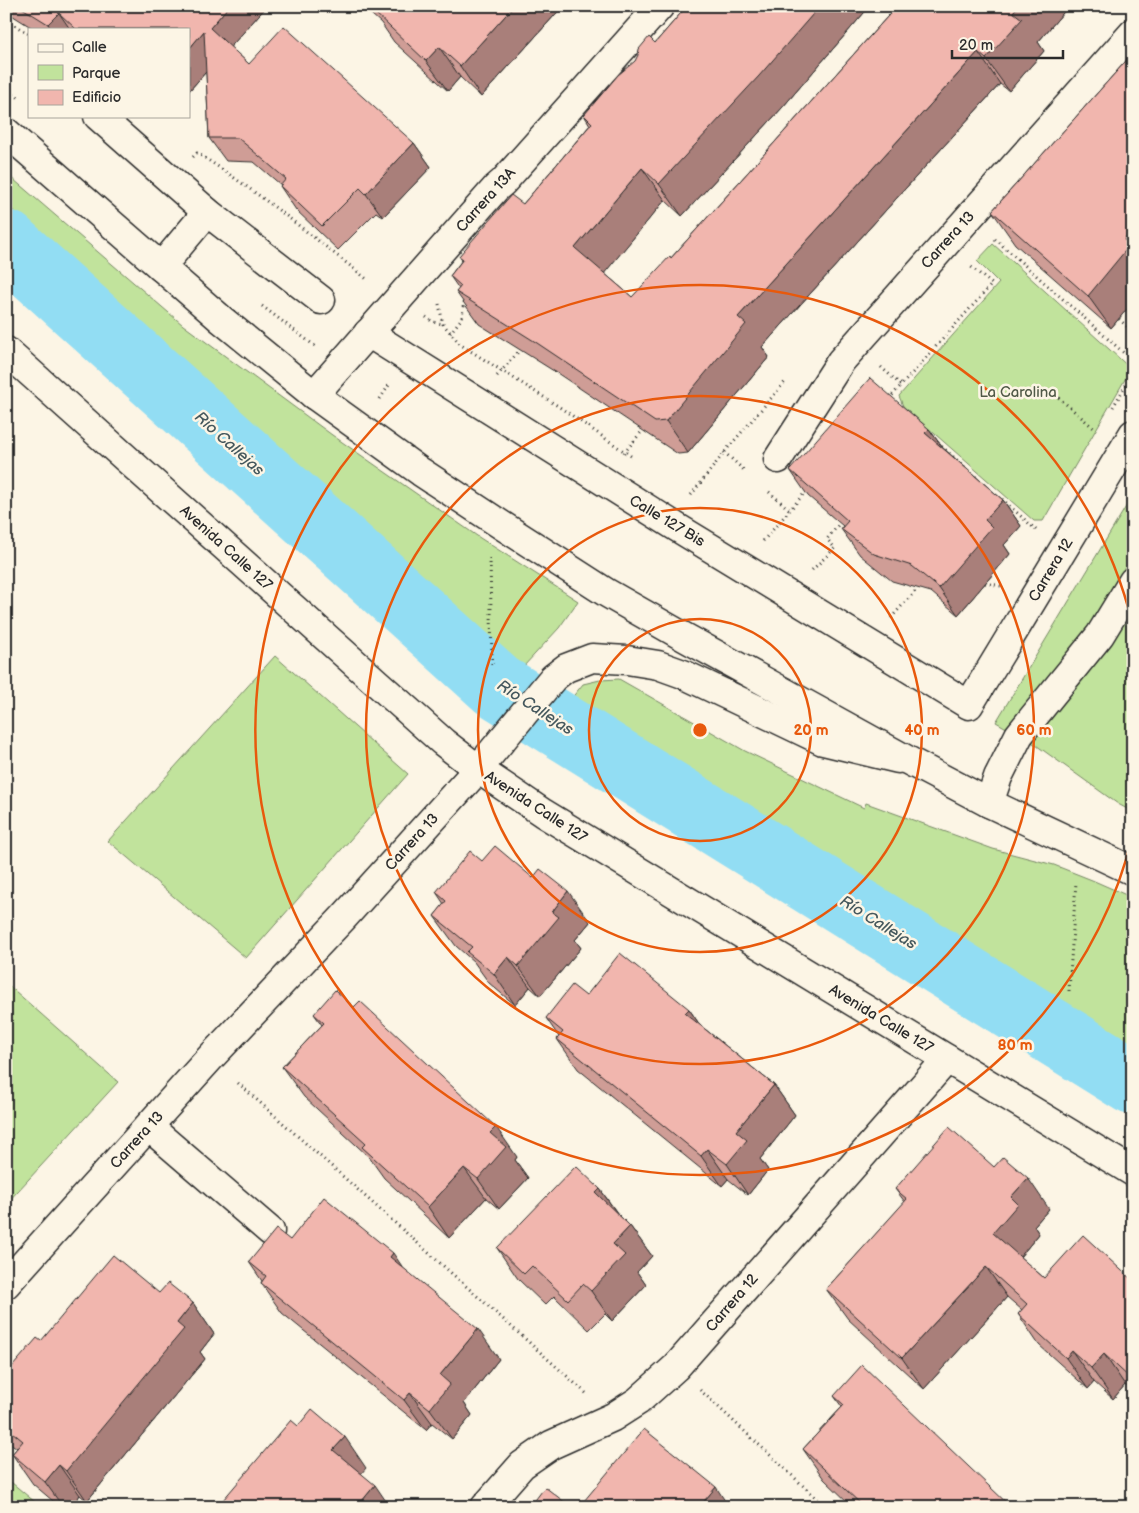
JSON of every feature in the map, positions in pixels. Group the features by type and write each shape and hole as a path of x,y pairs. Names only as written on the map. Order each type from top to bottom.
{"street":[{"name":"Carrera 13A","path":"314,395 496,188 660,6"},
{"path":"637,32 643,62"},
{"name":"Carrera 13","path":"778,459 841,361 1133,33"},
{"path":"586,89 613,96"},
{"path":"100,118 207,212 321,300"},
{"path":"6,132 161,267 314,395 421,472 503,526 608,593 911,762 990,803 1133,871"},
{"path":"161,267 207,212"},
{"name":"Calle 127 Bis","path":"368,333 670,523 969,706"},
{"name":"Avenida Calle 127","path":"6,351 443,742 485,760 543,813 1133,1172"},
{"name":"Carrera 12","path":"969,706 1133,434"},
{"path":"990,803 998,777 1019,735 1100,636 1133,581"},
{"name":"Carrera 13","path":"6,1284 210,1058 343,918 485,760 553,678 566,668 592,658 627,660 658,665 683,674 823,741 911,762"},
{"name":"Carrera 12","path":"485,1507 522,1465 551,1445 613,1418 638,1401 676,1367 947,1059"},
{"path":"148,1128 270,1231"}],"path":[{"path":"6,20 28,33"},
{"path":"6,87 24,104"},
{"path":"192,159 197,152 220,167 368,280"},
{"path":"988,245 994,239 1133,360"},
{"path":"896,405 888,399 992,284 969,264"},
{"path":"450,333 462,318 463,294"},
{"path":"439,302 443,324 460,345 558,406 637,460"},
{"path":"1119,319 1133,332"},
{"path":"1108,416 1133,373"},
{"path":"1051,391 1096,430"},
{"path":"932,437 982,482"},
{"path":"760,544 809,488"},
{"path":"683,490 691,495"},
{"path":"997,495 1040,534"},
{"path":"787,595 835,548 827,539 839,524"},
{"path":"492,664 490,545 503,526"},
{"path":"1069,991 1076,873 1089,849"},
{"path":"238,1083 613,1418"},
{"path":"676,1367 826,1507"}],"green space":[{"path":"6,173 183,325 332,435 480,538 578,601 559,628 523,667 485,636 6,204"},
{"name":"La Carolina","path":"993,244 1131,369 1043,521 1034,521 903,406 899,396 999,283 977,261"},
{"path":"1133,495 1133,812 1118,804 1033,743 996,722"},
{"path":"275,656 408,774 246,958 108,841"},
{"path":"619,679 745,751 864,808 866,803 993,849 1054,865 1133,898 1133,1049 668,774 566,705 583,684 600,680"},
{"path":"6,983 118,1082 6,1204"},
{"path":"6,1478 41,1507 6,1507"}],"building":[{"path":"19,6 229,6 210,28 249,64 284,26 414,143 366,194 360,188 322,226 280,186 286,179 238,138 209,138 204,31 190,48 190,28 75,28 59,13 48,24"},
{"path":"375,6 514,6 460,66 439,47 426,61 373,11 376,8"},
{"path":"687,6 820,6 759,76 659,184 642,168 575,248 632,297 670,256 671,258 897,6 1018,6 1013,12 1022,19 986,59 978,52 738,317 746,324 666,421 655,422 534,341 456,292 461,286 450,276 463,259 459,256 511,195 523,204 592,123 584,115 618,75 635,61 639,49 649,37 655,43"},
{"path":"1133,53 1133,226 1124,240 1130,245 1088,296 992,211"},
{"path":"870,378 929,429 925,433 1003,500 985,520 992,527 939,588 912,566 874,554 841,529 848,521 790,470"},
{"path":"495,846 533,878 540,869 568,891 552,912 559,917 518,966 508,957 494,974 467,952 472,947 434,916 446,901 436,892 470,851 482,861"},
{"path":"620,953 689,1009 685,1013 774,1085 736,1131 747,1140 727,1164 707,1149 701,1156 557,1039 563,1032 546,1018 572,985 586,996"},
{"path":"335,990 354,1007 360,1001 496,1127 490,1133 506,1147 478,1179 464,1168 428,1207 362,1147 366,1143 282,1067 324,1023 314,1014"},
{"path":"949,1127 994,1167 1003,1157 1028,1178 1011,1197 1018,1204 993,1233 1044,1278 1083,1235 1133,1281 1133,1381 1104,1354 1091,1368 1072,1351 1066,1358 1018,1314 1027,1304 986,1267 902,1358 826,1289 907,1199 895,1189"},
{"path":"576,1166 600,1189 596,1193 630,1226 613,1244 625,1255 591,1291 583,1284 568,1300 532,1266 524,1274 497,1248"},
{"path":"324,1197 393,1253 390,1257 478,1329 440,1375 450,1384 430,1409 410,1393 404,1400 261,1283 266,1276 249,1262 276,1229 290,1240"},
{"path":"113,1255 159,1293 168,1283 193,1303 177,1323 184,1329 66,1471 59,1465 45,1482 12,1454 23,1441 6,1427 6,1374 37,1338 41,1341"},
{"path":"862,1365 1011,1507 864,1507 803,1449 844,1405 834,1396"},
{"path":"312,1409 345,1437 333,1450 375,1485 357,1507 217,1507 291,1420 298,1426"},
{"path":"644,1429 716,1487 699,1507 579,1507"},
{"path":"545,1487 571,1507 530,1507"}],"waterway":[{"name":"Río Callejas","path":"6,243 497,686 1133,1082"}]}
